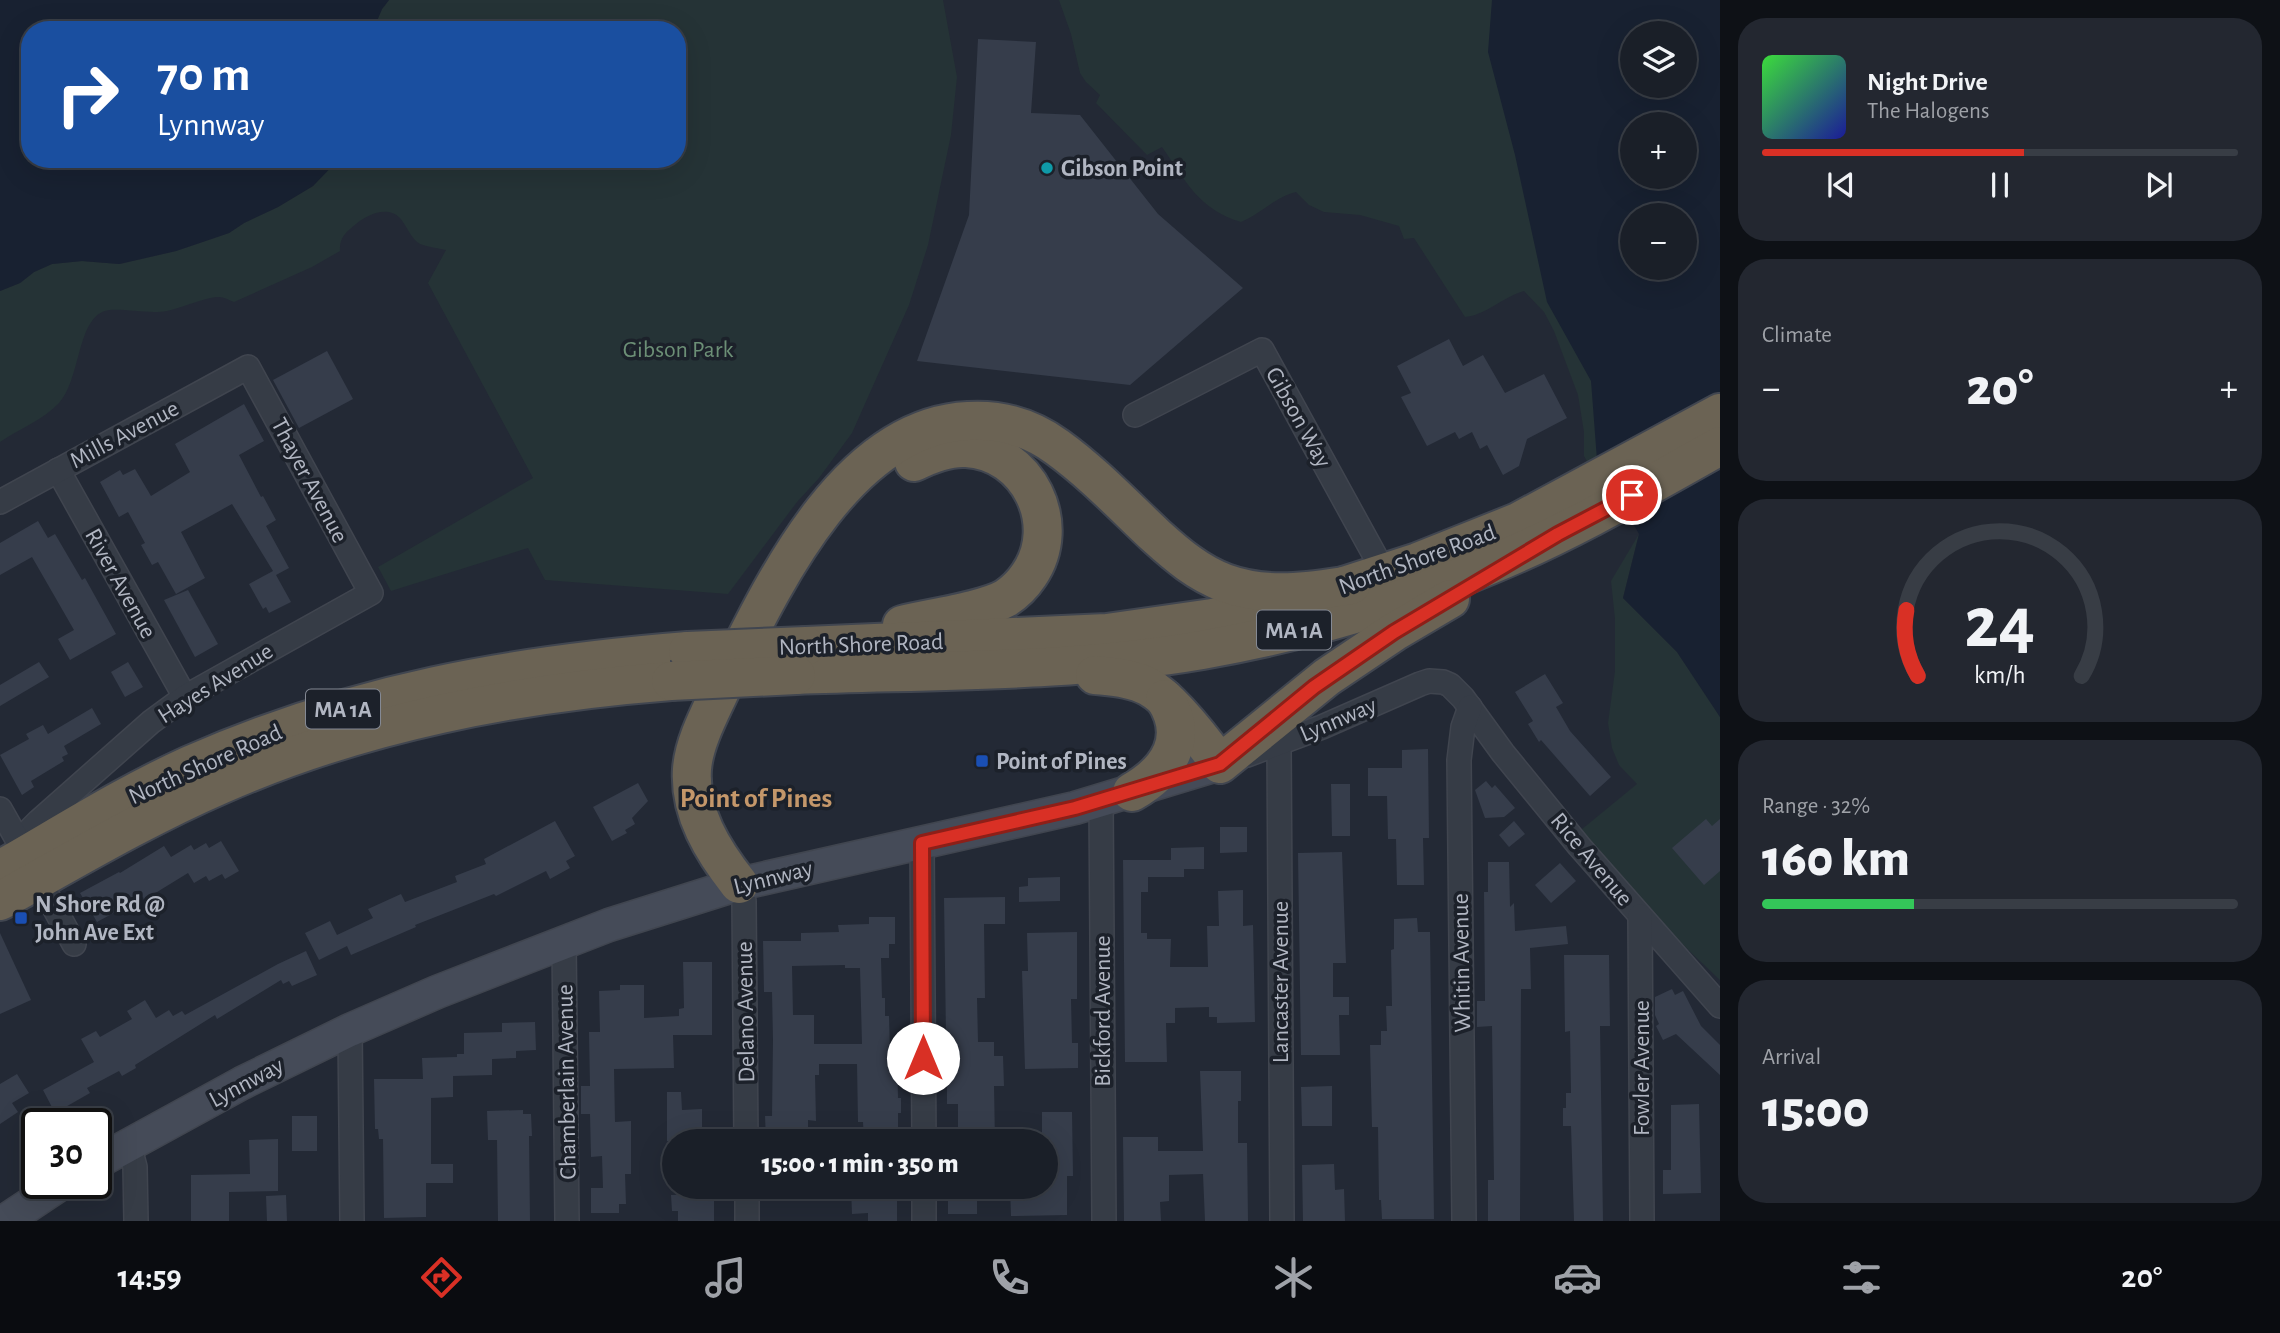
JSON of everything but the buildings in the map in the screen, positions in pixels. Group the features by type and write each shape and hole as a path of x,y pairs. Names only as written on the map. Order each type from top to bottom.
{"highway":[{"name":"North Shore Road","path":"801,661 1017,667 1128,660 1200,650 1282,634 1364,611 1450,581 1558,534 1603,494 1720,414"},
{"path":"739,884 713,849 695,803 692,767 705,727 761,608 802,542 832,500 860,469 906,439 929,428 953,422 988,421 1022,428 1058,447 1192,566 1233,586 1268,592 1302,592 1368,579"},
{"name":"North Shore Road","path":"0,901 22,868 254,771 322,746 424,717 680,666 801,661 1107,634 1212,618 1304,598 1368,579 1507,526 1603,494 1720,446"},
{"path":"739,884 731,836 719,790 718,769 723,748 752,680 782,623 836,535 859,506 886,480 918,460 946,450 964,447 990,453 1007,462 1028,482 1041,513 1042,544 1031,572 1011,595 987,606 801,661"},
{"path":"1017,667 1120,678 1151,688 1165,699 1203,740 1220,764 1344,666 1394,632 1558,534"},
{"path":"1117,796 1153,778 1167,762 1174,748 1176,726 1165,699"}],"main road":[{"name":"Lynnway","path":"112,1154 251,1078 349,1030 437,992 609,925 739,884 1117,796 1220,764"},
{"path":"5,1221 38,1199"}],"street":[{"name":"Gibson Way","path":"1135,415 1262,350 1368,579"},
{"name":"Mills Avenue","path":"0,502 248,367"},
{"name":"Thayer Avenue","path":"248,367 371,593"},
{"name":"River Avenue","path":"58,470 185,696"},
{"name":"Hayes Avenue","path":"22,868 30,830 49,810 151,722 185,696 371,593"},
{"name":"Lynnway","path":"1220,764 1279,743 1429,681 1450,685 1470,707"},
{"name":"Rice Avenue","path":"1470,707 1512,764 1720,1006"},
{"name":"Whitin Avenue","path":"1464,1221 1459,760 1470,707"},
{"name":"Lancaster Avenue","path":"1279,743 1282,1221"},
{"name":"Bickford Avenue","path":"1104,1221 1117,796"},
{"path":"0,808 22,868 74,944"},
{"path":"922,843 924,1129"},
{"name":"Delano Avenue","path":"739,884 744,901 746,1129"},
{"name":"Fowler Avenue","path":"1640,916 1642,1221"},
{"name":"Chamberlain Avenue","path":"564,942 567,1221"},
{"path":"349,1030 352,1221"},
{"path":"129,1144 135,1167 136,1221"},
{"path":"747,1199 747,1221"},
{"path":"924,1199 924,1221"}],"green space":[{"name":"Gibson Park","path":"389,0 943,0 957,77 951,135 928,245 909,305 852,433 728,594 545,580 528,548 391,591 378,567 533,478 428,283 446,250 420,244 400,218 389,212 371,215 356,224 344,236 340,251 312,267 234,302 219,297 167,311 102,312 88,328 71,381 59,403 0,442 0,291 20,283 34,272 52,264 82,261 120,264 176,251 229,233 313,186 330,168 686,168 686,21 377,21"},
{"path":"1059,0 1514,0 1620,239 1620,280 1634,280 1649,508 1621,524 1584,456 1584,432 1578,395 1554,331 1544,312 1524,291 1465,317 1414,238 1404,239 1399,226 1360,215 1324,212 1309,205 1296,192 1241,222 1214,210 1194,192 1162,147 1147,155 1096,103 1100,95 1080,73 1071,34"},
{"path":"1639,534 1623,598 1677,652 1720,717 1720,980 1661,924 1581,830 1637,784 1619,765 1612,748 1608,723 1615,671 1615,619 1611,581"}],"water":[{"path":"0,0 389,0 377,21 21,21 21,168 330,168 313,186 229,233 176,251 119,264 82,261 52,264 34,272 20,283 0,291"},
{"path":"1492,0 1720,0 1720,717 1677,652 1623,598 1639,534 1597,460 1591,381 1547,302 1515,155 1488,52"}],"place":[{"name":"Gibson Point","path":"1047,168"},
{"name":"Point of Pines","path":"982,761"},
{"name":"N Shore Rd @ John Ave Ext","path":"21,918"}],"district":[{"name":"Point of Pines","path":"756,797"}],"route":[{"path":"923,1058 922,843 1075,808 1220,764 1314,687 1394,632 1558,534 1632,495"}]}
